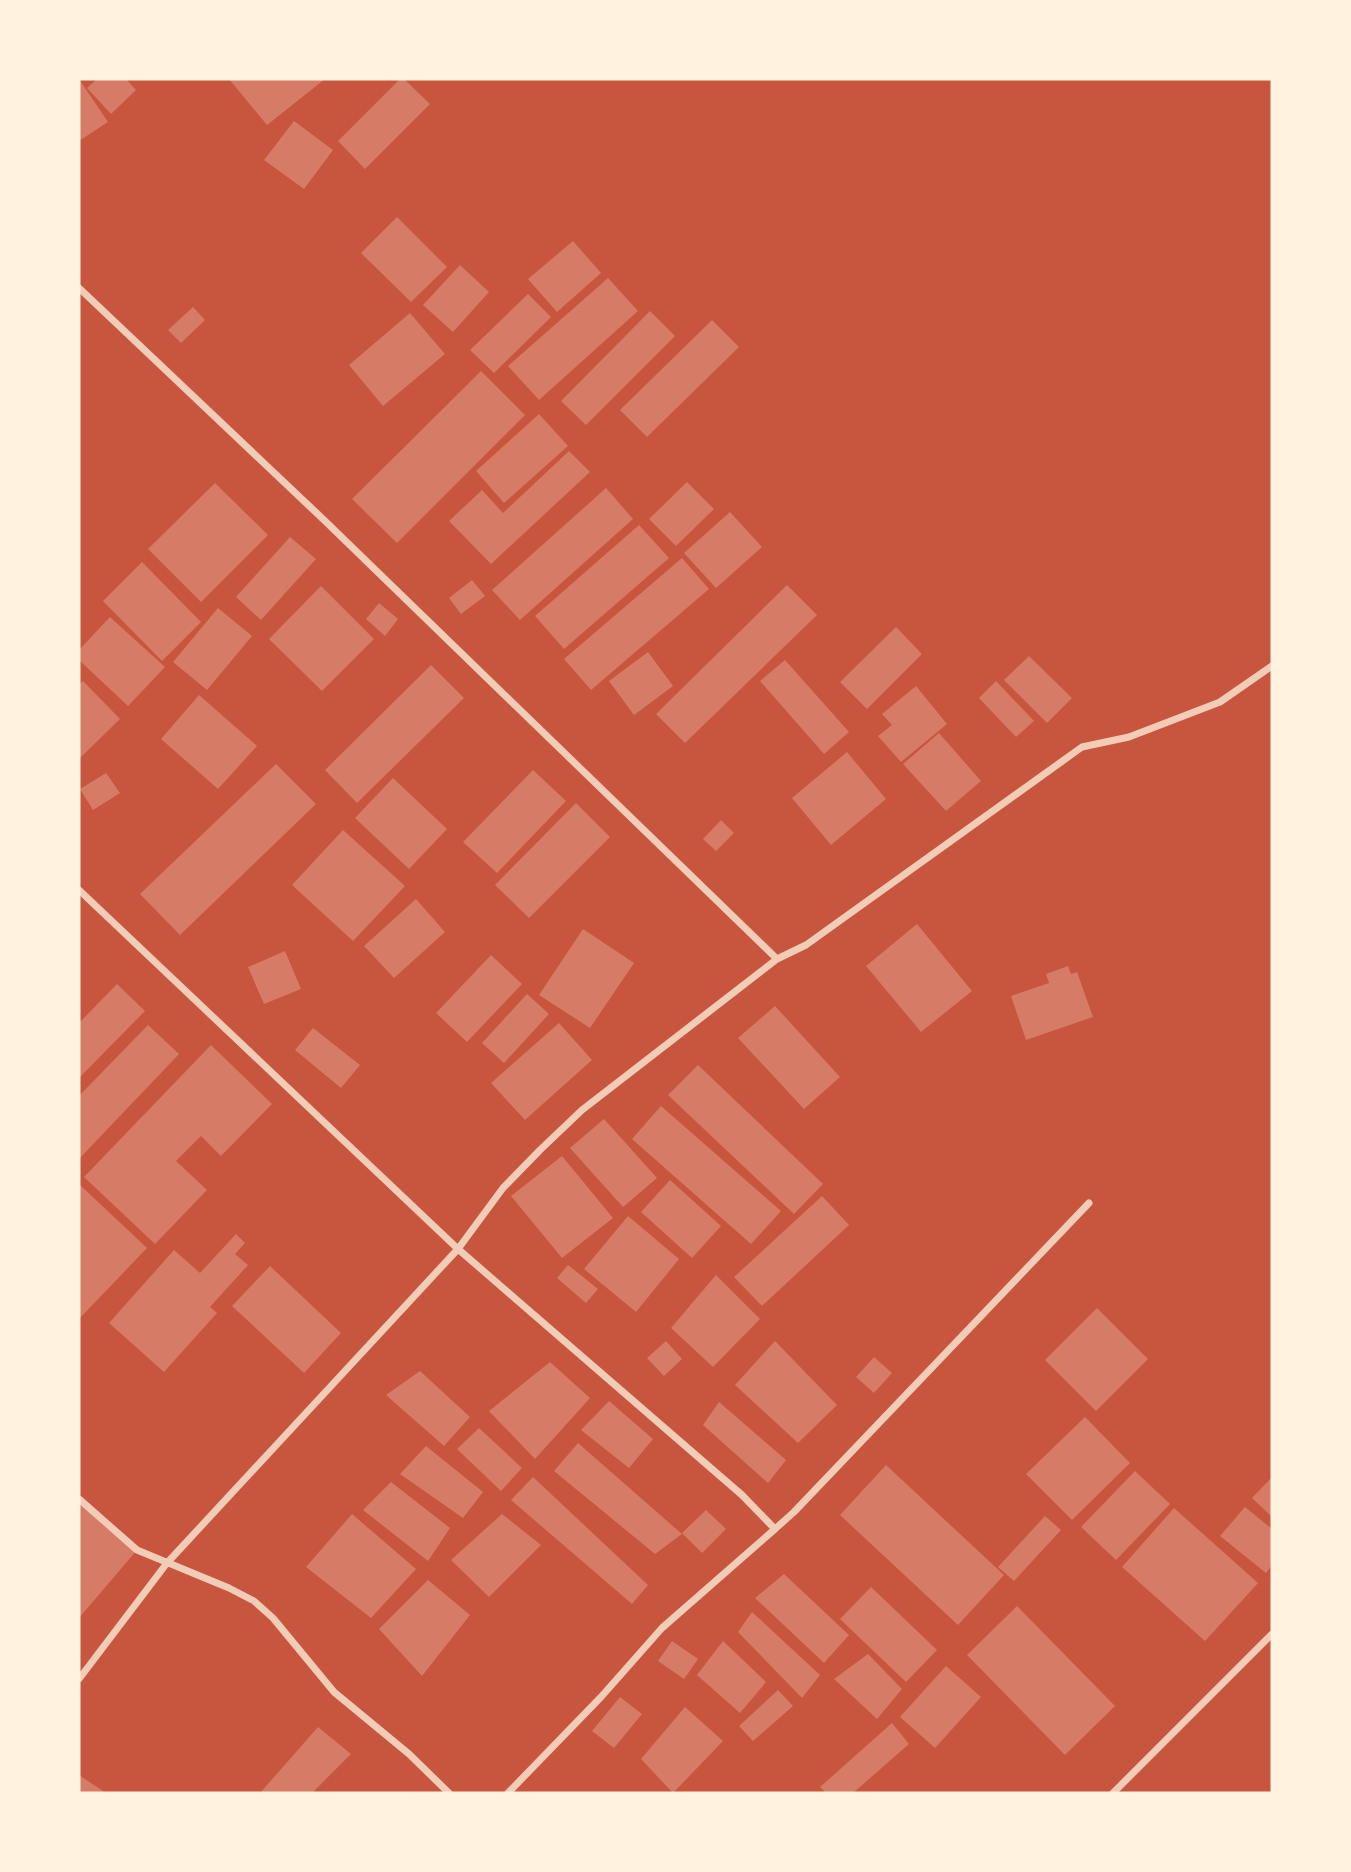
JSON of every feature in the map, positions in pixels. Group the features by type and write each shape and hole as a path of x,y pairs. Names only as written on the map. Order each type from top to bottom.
{"street":[{"path":"79,288 324,520 777,959"},
{"path":"79,1679 167,1563 458,1249 503,1188 582,1110 777,959 806,945 1082,747 1129,737 1220,702 1272,666"},
{"path":"79,890 458,1249 742,1495 775,1529"},
{"path":"508,1793 601,1697 662,1628 794,1512 1089,1203"},
{"path":"79,1499 137,1550 254,1601 273,1618 334,1692 409,1754 449,1793"},
{"path":"1113,1793 1272,1634"}],"building":[{"path":"79,79 108,122 79,141"},
{"path":"97,79 126,79 136,90 111,114 87,88"},
{"path":"229,79 325,79 267,125"},
{"path":"400,79 404,79 430,104 365,169 338,141"},
{"path":"294,121 333,150 304,189 264,160"},
{"path":"397,217 447,267 411,302 361,253"},
{"path":"573,241 601,273 557,312 528,279"},
{"path":"460,265 489,292 453,332 423,305"},
{"path":"608,278 638,311 539,400 508,366"},
{"path":"528,294 551,317 494,373 470,350"},
{"path":"193,307 205,320 181,343 168,330"},
{"path":"650,311 675,336 586,425 561,401"},
{"path":"410,313 445,354 383,406 349,365"},
{"path":"712,320 739,347 647,437 620,410"},
{"path":"481,371 525,415 397,543 352,499"},
{"path":"539,414 568,446 504,503 476,471"},
{"path":"569,451 590,472 491,564 449,521 482,490 503,513"},
{"path":"687,482 714,509 676,546 649,519"},
{"path":"215,483 268,535 201,602 148,549"},
{"path":"606,488 633,519 520,620 492,590"},
{"path":"730,512 762,547 716,588 684,553"},
{"path":"639,525 669,558 564,649 535,616"},
{"path":"290,537 316,559 261,620 236,597"},
{"path":"682,558 709,589 591,690 564,659"},
{"path":"142,562 201,622 162,661 103,601"},
{"path":"472,580 485,596 461,614 449,598"},
{"path":"787,585 817,615 685,743 656,714"},
{"path":"321,586 374,639 322,691 269,639"},
{"path":"379,603 398,619 385,636 366,619"},
{"path":"218,608 252,636 207,690 173,662"},
{"path":"110,617 165,667 128,706 79,660 79,650"},
{"path":"896,627 922,654 867,709 840,682"},
{"path":"648,652 673,686 634,715 609,681"},
{"path":"1029,656 1072,698 1047,723 1004,680"},
{"path":"785,660 849,732 824,754 760,681"},
{"path":"431,665 464,698 357,803 325,770"},
{"path":"83,681 120,719 79,759 79,685"},
{"path":"996,681 1034,721 1016,737 979,698"},
{"path":"916,686 947,724 901,762 878,736 892,725 882,714"},
{"path":"199,695 257,746 218,789 161,739"},
{"path":"939,733 981,781 946,811 903,764"},
{"path":"847,752 886,799 831,845 792,798"},
{"path":"276,764 316,804 180,935 140,894"},
{"path":"533,770 566,801 497,873 463,842"},
{"path":"106,773 120,793 93,810 80,789"},
{"path":"393,778 447,829 409,869 355,818"},
{"path":"576,803 610,837 529,918 495,885"},
{"path":"721,820 734,833 716,851 703,839"},
{"path":"343,830 405,886 353,941 292,885"},
{"path":"416,899 445,932 394,978 364,946"},
{"path":"917,924 972,991 921,1032 866,966"},
{"path":"583,929 634,963 590,1028 539,995"},
{"path":"285,951 301,989 264,1004 248,967"},
{"path":"491,955 522,984 467,1042 436,1013"},
{"path":"1068,966 1071,974 1077,972 1093,1017 1026,1040 1011,996 1049,983 1046,974"},
{"path":"117,984 145,1011 79,1078 79,1023"},
{"path":"527,994 549,1014 504,1063 482,1043"},
{"path":"775,1006 840,1077 804,1109 738,1038"},
{"path":"559,1023 592,1060 525,1120 491,1083"},
{"path":"148,1025 179,1054 79,1159 79,1096"},
{"path":"313,1028 360,1065 341,1088 295,1050"},
{"path":"211,1045 272,1104 221,1156 201,1136 176,1161 207,1190 155,1244 84,1177"},
{"path":"698,1065 823,1184 794,1214 668,1095"},
{"path":"661,1106 781,1211 751,1244 632,1139"},
{"path":"604,1119 657,1178 623,1207 570,1148"},
{"path":"562,1156 613,1218 562,1258 511,1196"},
{"path":"670,1180 721,1226 692,1258 641,1212"},
{"path":"79,1184 147,1248 79,1319"},
{"path":"822,1196 849,1225 762,1306 734,1277"},
{"path":"628,1216 679,1259 636,1312 584,1269"},
{"path":"236,1234 245,1243 235,1254 248,1265 210,1307 217,1313 164,1372 109,1323 174,1250 200,1273"},
{"path":"568,1265 598,1289 586,1303 557,1278"},
{"path":"270,1266 341,1333 304,1373 232,1306"},
{"path":"716,1275 760,1319 713,1367 671,1328"},
{"path":"1097,1308 1148,1359 1096,1411 1045,1360"},
{"path":"666,1341 682,1359 664,1376 647,1358"},
{"path":"775,1341 837,1405 798,1443 735,1385"},
{"path":"874,1357 892,1373 874,1393 856,1377"},
{"path":"550,1362 590,1398 535,1459 489,1411"},
{"path":"420,1371 470,1417 444,1446 386,1395"},
{"path":"609,1401 653,1439 629,1468 581,1430"},
{"path":"719,1402 786,1460 768,1483 703,1425"},
{"path":"1085,1417 1130,1463 1072,1520 1026,1474"},
{"path":"479,1428 522,1468 501,1491 457,1449"},
{"path":"578,1443 682,1534 655,1554 554,1471"},
{"path":"426,1446 483,1492 463,1518 400,1474"},
{"path":"886,1465 1004,1575 958,1625 840,1515"},
{"path":"1135,1471 1170,1504 1116,1560 1081,1527"},
{"path":"533,1477 648,1585 632,1604 511,1500"},
{"path":"1272,1477 1272,1517 1252,1498"},
{"path":"391,1482 450,1528 428,1561 363,1510"},
{"path":"79,1502 137,1550 79,1618"},
{"path":"1245,1507 1272,1529 1272,1565 1266,1573 1220,1536"},
{"path":"1174,1508 1258,1583 1205,1641 1122,1567"},
{"path":"706,1510 726,1529 702,1553 682,1533"},
{"path":"352,1514 416,1569 371,1618 306,1567"},
{"path":"502,1514 541,1545 489,1597 451,1560"},
{"path":"1045,1516 1061,1530 1014,1581 998,1567"},
{"path":"784,1574 849,1635 824,1663 755,1598"},
{"path":"428,1580 470,1615 422,1676 379,1629"},
{"path":"871,1587 937,1650 906,1682 840,1619"},
{"path":"1017,1606 1115,1706 1065,1755 967,1655"},
{"path":"752,1612 820,1675 802,1698 738,1632"},
{"path":"672,1641 698,1659 684,1679 658,1661"},
{"path":"723,1641 766,1682 740,1713 697,1675"},
{"path":"868,1654 902,1689 877,1719 834,1679"},
{"path":"946,1666 981,1697 935,1748 900,1717"},
{"path":"778,1690 793,1706 753,1741 739,1726"},
{"path":"620,1697 642,1714 614,1748 592,1731"},
{"path":"685,1707 723,1741 673,1793 641,1759"},
{"path":"892,1723 909,1744 853,1793 826,1793 820,1787"},
{"path":"318,1727 351,1754 312,1793 260,1793"},
{"path":"79,1775 106,1793 79,1793"}]}
